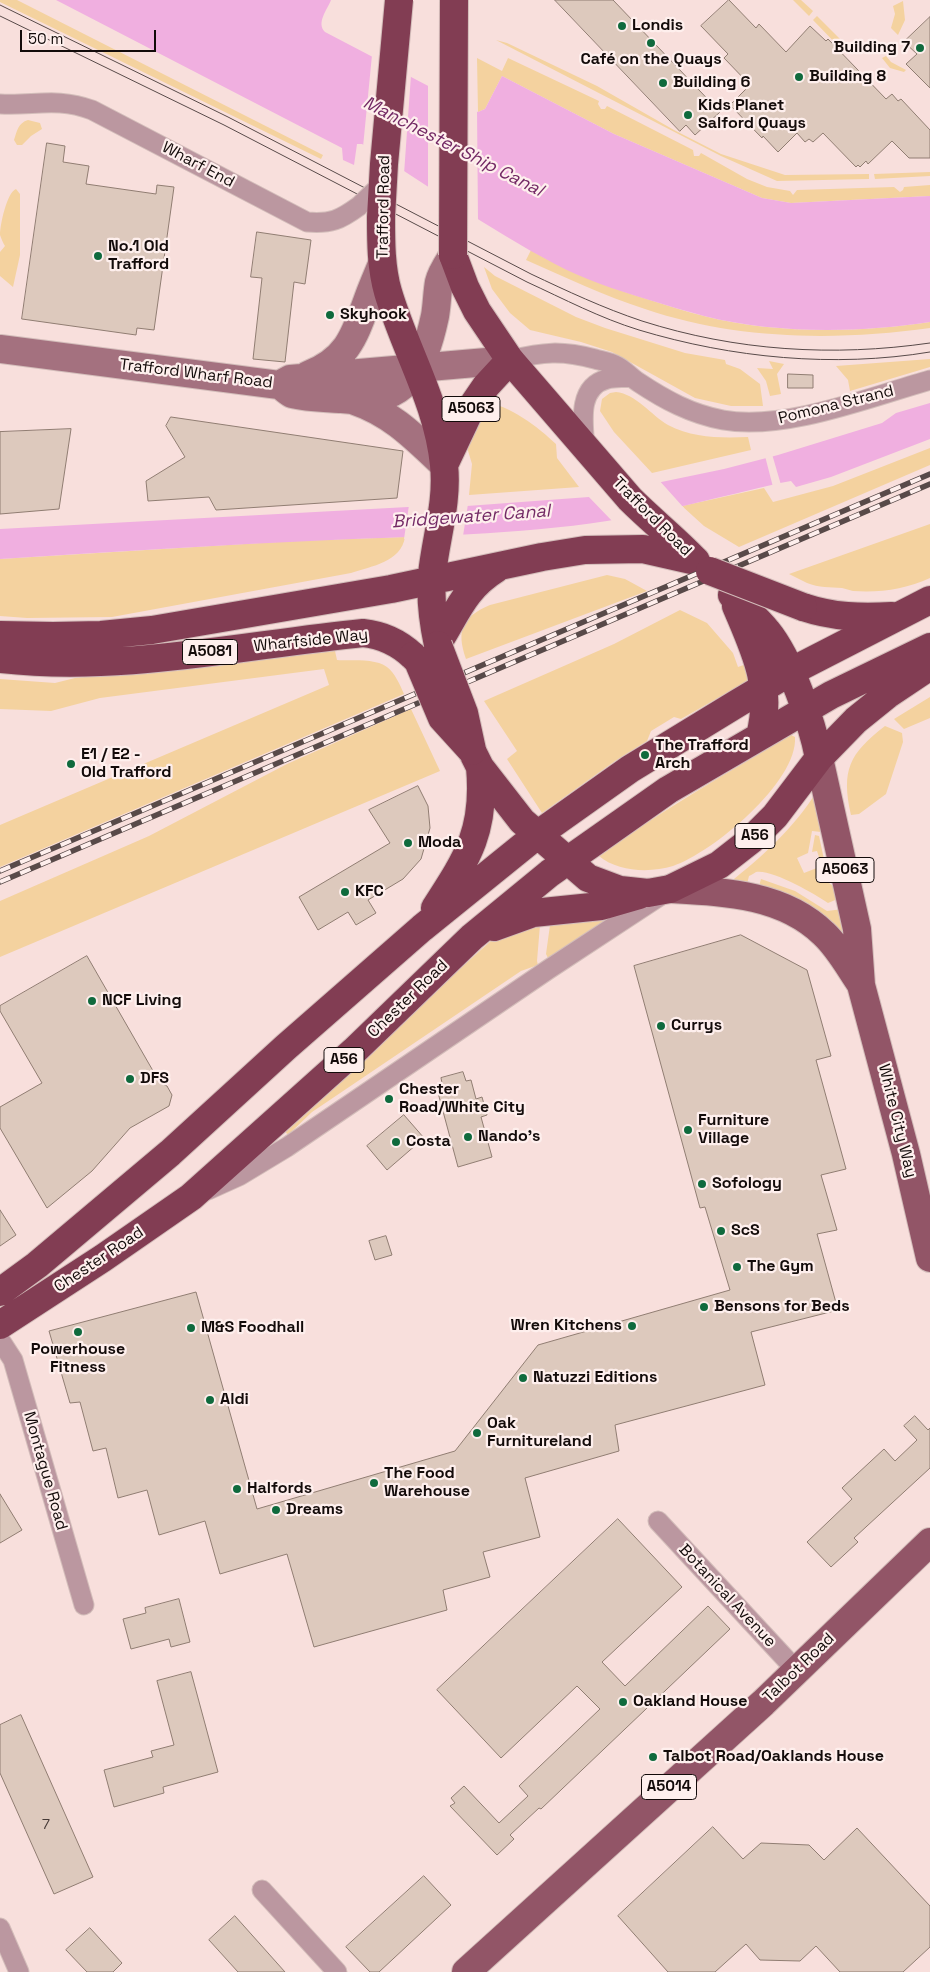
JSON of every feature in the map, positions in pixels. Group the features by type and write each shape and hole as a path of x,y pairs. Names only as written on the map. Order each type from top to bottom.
{"highway":[{"name":"Trafford Road","path":"399,0 383,183 370,212 394,311 418,367 441,442 444,465 444,503 432,581 432,609 438,644"},
{"name":"Trafford Road","path":"454,0 453,255 465,287 477,311 510,360 648,518 688,557"},
{"name":"Trafford Road","path":"444,465 471,408 486,386 510,360"},
{"name":"A5081","path":"0,635 92,635 152,630 432,581 585,550 643,549 688,557"},
{"path":"688,557 732,595 759,636 781,654 806,710 814,732 819,758"},
{"path":"688,557 803,606 836,616 860,618 898,616"},
{"name":"A5081","path":"438,644 458,607 472,588 486,576 504,565"},
{"name":"Chester Road","path":"0,1292 37,1265 170,1153 286,1047 422,928 537,835 630,769 764,687 928,601"},
{"name":"Wharfside Way","path":"0,659 60,663 98,662 199,654 362,633 382,636 391,640 418,660 442,718 476,759 522,821 537,835 588,878 620,890 659,891"},
{"path":"759,636 760,664 766,703 760,736"},
{"name":"A5063","path":"438,644 464,713 476,759"},
{"name":"A56","path":"806,710 930,647"},
{"path":"819,758 856,720 887,695 930,666"},
{"name":"Chester Road","path":"0,1325 103,1258 191,1197 354,1050 472,937 568,860 668,790 806,710"},
{"name":"A56","path":"472,937 528,915 601,906 659,891 719,865 752,840 775,816 819,758"},
{"path":"422,928 458,872 474,838 481,809 482,789 476,759"}],"main road":[{"name":"White City Way","path":"819,758 857,928 861,985 906,1154 930,1258"},
{"name":"White City Way","path":"659,891 711,891 762,899 793,910 825,935 837,948 861,985"},
{"name":"Talbot Road","path":"466,1972 763,1703 930,1542"}],"street":[{"name":"Wharf End","path":"0,104 20,106 33,102 56,102 92,110 307,222 324,224 370,212"},
{"path":"353,401 379,399 398,391 406,384 418,367 431,332 439,280 453,255"},
{"path":"382,264 358,328 350,343 333,362 318,372 289,382 291,394 353,401 367,405 394,420 444,465"},
{"name":"Trafford Wharf Road","path":"0,349 289,382 418,367 510,360"},
{"name":"Pomona Strand","path":"510,360 539,353 556,352 616,365 630,377 678,406 709,417 743,422 777,420 819,412 930,380"},
{"path":"585,447 584,406 588,393 599,382 607,379 630,377"},
{"path":"191,1197 239,1176 287,1148 659,891"},
{"name":"Montague Road","path":"0,1340 13,1360 84,1605"},
{"name":"Botanical Avenue","path":"658,1521 796,1670"},
{"path":"262,1890 337,1972"},
{"path":"0,1928 19,1972"}],"shaded area":[{"path":"0,0 17,0 323,155 321,159 0,2"},
{"path":"793,0 801,0 813,11 809,16"},
{"path":"903,1 905,20 898,35 891,28 895,14 893,6"},
{"path":"817,16 848,47 843,51 813,20"},
{"path":"496,40 507,43 597,86 674,130 721,154 785,175 869,174 869,179 777,181 721,156"},
{"path":"886,56 891,62 906,70 904,72 890,68 882,58"},
{"path":"477,58 502,71 508,58 599,101 598,104 601,109 605,109 607,106 693,150 694,156 699,156 701,153 747,179 767,187 790,191 793,195 797,190 894,187 900,192 904,187 930,185 930,196 791,203 762,198 614,134 502,76 485,109 478,112"},
{"path":"28,120 40,123 42,129 22,145 17,145 14,140 17,131 22,123"},
{"path":"930,172 930,176 875,179 874,174"},
{"path":"16,189 20,194 20,255 13,287 0,276 0,252 5,246 0,235 7,202"},
{"path":"531,250 575,273 606,285 685,311 731,322 787,329 846,330 930,322 930,328 859,335 823,336 750,332 715,327 645,309 600,292 526,260"},
{"path":"484,267 495,276 576,317 685,353 725,360 726,364 740,369 760,384 763,406 731,406 695,398 612,352 581,342 530,330 510,313 492,289"},
{"path":"930,359 930,367 850,391 848,380 836,366"},
{"path":"769,361 784,364 777,374 781,394 770,396 766,381 757,368 773,369"},
{"path":"616,392 630,397 662,421 677,429 697,435 748,437 751,450 652,473 614,432 600,411 602,399 610,393"},
{"path":"485,403 494,404 514,412 556,444 557,458 579,487 469,495 472,464 466,444"},
{"path":"930,448 930,465 739,547 704,526 682,506 764,488 773,502 833,486"},
{"path":"930,524 930,578 921,582 893,589 853,591 811,585 789,574"},
{"path":"405,537 398,552 392,558 351,573 112,617 27,618 0,616 0,559 293,541"},
{"path":"607,575 625,579 647,591 466,659 463,649 462,632 467,620 473,614 490,605"},
{"path":"680,610 707,623 733,653 738,667 749,663 753,678 681,719 674,717 651,731 647,741 615,761 542,813 507,759 517,751 484,701 614,644"},
{"path":"335,651 337,660 370,661 387,667 395,676 404,694 0,867 0,825 329,685 324,669 100,698 51,711 0,709 0,679 55,683 75,678"},
{"path":"930,697 930,718 904,729 894,719"},
{"path":"411,709 440,771 0,957 0,901 149,836 287,764"},
{"path":"885,726 902,733 903,742 886,794 859,814 851,815 847,786 851,764 863,745"},
{"path":"791,735 795,737 792,755 783,774 768,794 750,814 730,831 690,859 673,866 654,870 634,870 615,865 599,856 669,808"},
{"path":"817,791 825,823 821,832 812,831 808,853 797,858 804,873 822,866 817,851 812,852 815,835 819,836 829,883 838,890 840,898 828,903 793,883 763,872 756,872 749,876 747,884 729,883 777,841"},
{"path":"761,879 795,891 827,911 843,909 847,929 843,935 777,890 759,886"},
{"path":"615,917 549,960 546,954 551,918"},
{"path":"540,925 538,965 521,971 312,1112 288,1135 282,1128 492,940"}],"water":[{"name":"Manchester Ship Canal","path":"56,0 331,0 322,21 325,32 478,112 485,109 502,76 614,134 762,198 791,203 930,196 930,322 846,330 788,329 759,326 704,316 600,284 577,275 506,236 362,144 357,144 354,165 343,160 342,148"},
{"name":"Bridgewater Canal","path":"930,403 930,439 831,477 796,487 791,481 780,483 607,521 504,532 248,544 0,559 0,529 408,507 467,506 589,497 724,469 778,455 882,423 896,413"}],"pier":[{"path":"372,55 411,75 404,174 363,147"},
{"path":"428,84 477,109 478,221 428,189"},
{"path":"772,454 781,485 773,487 765,456"},
{"path":"658,479 684,508 613,522 587,495"},
{"path":"468,504 463,536 404,539 409,505"}],"building":[{"name":"Building 6","path":"555,0 613,0 720,112 695,135 686,125 680,131"},
{"name":"Building 8","path":"729,0 756,28 759,24 786,52 810,26 826,41 828,39 886,99 892,94 898,101 901,99 930,130 930,158 909,158 892,141 868,164 866,161 860,167 858,165 856,167 823,133 813,142 809,139 805,142 797,133 778,152 730,105 750,85 724,58 728,54 701,26"},
{"name":"Building 7","path":"930,17 930,88 906,64 917,54 904,42"},
{"name":"No.1 Old Trafford","path":"47,143 65,146 63,162 89,166 86,184 156,194 157,185 174,187 154,330 137,328 136,335 22,319"},
{"path":"257,232 311,240 305,284 294,282 285,362 253,359 262,278 251,277"},
{"path":"788,374 813,375 813,388 788,388"},
{"path":"171,417 403,451 397,498 216,510 209,497 148,501 146,481 185,457 166,426"},
{"path":"71,429 59,509 0,514 0,432"},
{"path":"418,786 428,806 430,828 421,859 403,879 368,900 376,913 356,925 348,912 318,930 299,897 390,843 369,810"},
{"path":"741,935 807,970 831,1056 816,1060 846,1169 821,1175 837,1230 817,1234 838,1310 751,1332 765,1385 615,1425 619,1451 525,1478 540,1537 483,1552 490,1577 443,1590 447,1610 314,1647 287,1554 220,1574 205,1521 159,1535 147,1490 118,1498 106,1448 93,1451 80,1402 70,1403 49,1331 196,1292 257,1509 455,1451 538,1345 730,1290 705,1207 700,1208 634,966"},
{"path":"87,956 160,1083 167,1086 172,1095 169,1106 130,1128 92,1171 47,1208 0,1128 0,1107 42,1083 0,1011 0,1006"},
{"name":"Nando's","path":"463,1072 466,1081 471,1080 476,1099 482,1097 487,1115 481,1117 492,1157 458,1167 437,1089 443,1088 441,1078"},
{"name":"Costa","path":"404,1115 424,1138 387,1170 367,1146"},
{"path":"0,1210 16,1235 0,1246"},
{"path":"386,1236 392,1255 375,1260 369,1241"},
{"path":"915,1416 928,1430 930,1428 930,1468 854,1538 858,1542 831,1567 807,1542 852,1499 842,1488 884,1449 895,1461 917,1440 904,1426"},
{"path":"0,1494 22,1530 0,1543"},
{"path":"618,1519 682,1587 602,1662 625,1686 708,1606 730,1629 541,1809 539,1808 510,1835 514,1839 497,1855 450,1806 455,1803 451,1798 464,1786 499,1823 528,1796 519,1786 600,1709 577,1686 501,1758 437,1690"},
{"path":"179,1599 190,1642 171,1647 169,1639 131,1649 123,1619 146,1613 145,1608"},
{"path":"191,1672 218,1772 163,1787 164,1793 114,1807 104,1770 153,1757 151,1751 174,1745 157,1681"},
{"path":"21,1715 93,1877 54,1894 0,1773 0,1725"},
{"path":"713,1827 743,1859 761,1843 809,1845 824,1860 857,1828 930,1906 930,1947 903,1972 840,1972 816,1946 800,1961 760,1960 746,1944 715,1972 668,1972 618,1916"},
{"path":"424,1876 451,1905 379,1972 370,1972 346,1947"},
{"path":"235,1916 285,1972 238,1972 209,1940"},
{"path":"90,1928 122,1963 113,1972 87,1972 66,1950"}],"tram line":[{"path":"0,5 228,117 531,274 628,316 677,331 749,345 821,350 857,350 930,343"},
{"path":"0,16 224,125 527,282 610,320 674,340 747,353 783,357 857,359 894,357 930,352"}],"railway":[{"path":"0,871 930,474"},
{"path":"0,882 930,484"}],"place":[{"name":"Londis","path":"622,26"},
{"name":"Café on the Quays","path":"651,43"},
{"name":"Building 7","path":"920,48"},
{"name":"Building 8","path":"799,77"},
{"name":"Building 6","path":"663,83"},
{"name":"Kids Planet Salford Quays","path":"688,115"},
{"name":"No.1 Old Trafford","path":"98,256"},
{"name":"Skyhook","path":"330,315"},
{"name":"The Trafford Arch","path":"645,755"},
{"name":"E1 / E2 - Old Trafford","path":"71,764"},
{"name":"Moda","path":"408,843"},
{"name":"KFC","path":"345,892"},
{"name":"NCF Living","path":"92,1001"},
{"name":"Currys","path":"661,1026"},
{"name":"DFS","path":"130,1079"},
{"name":"Chester Road/White City","path":"389,1099"},
{"name":"Furniture Village","path":"688,1130"},
{"name":"Nando's","path":"468,1137"},
{"name":"Costa","path":"396,1142"},
{"name":"Sofology","path":"702,1184"},
{"name":"ScS","path":"721,1231"},
{"name":"The Gym","path":"737,1267"},
{"name":"Bensons for Beds","path":"704,1307"},
{"name":"Wren Kitchens","path":"632,1326"},
{"name":"M&S Foodhall","path":"191,1328"},
{"name":"Powerhouse Fitness","path":"78,1332"},
{"name":"Natuzzi Editions","path":"523,1378"},
{"name":"Aldi","path":"210,1400"},
{"name":"Oak Furnitureland","path":"477,1433"},
{"name":"The Food Warehouse","path":"374,1483"},
{"name":"Halfords","path":"237,1489"},
{"name":"Dreams","path":"276,1510"},
{"name":"Oakland House","path":"623,1702"},
{"name":"Talbot Road/Oaklands House","path":"653,1757"}]}
